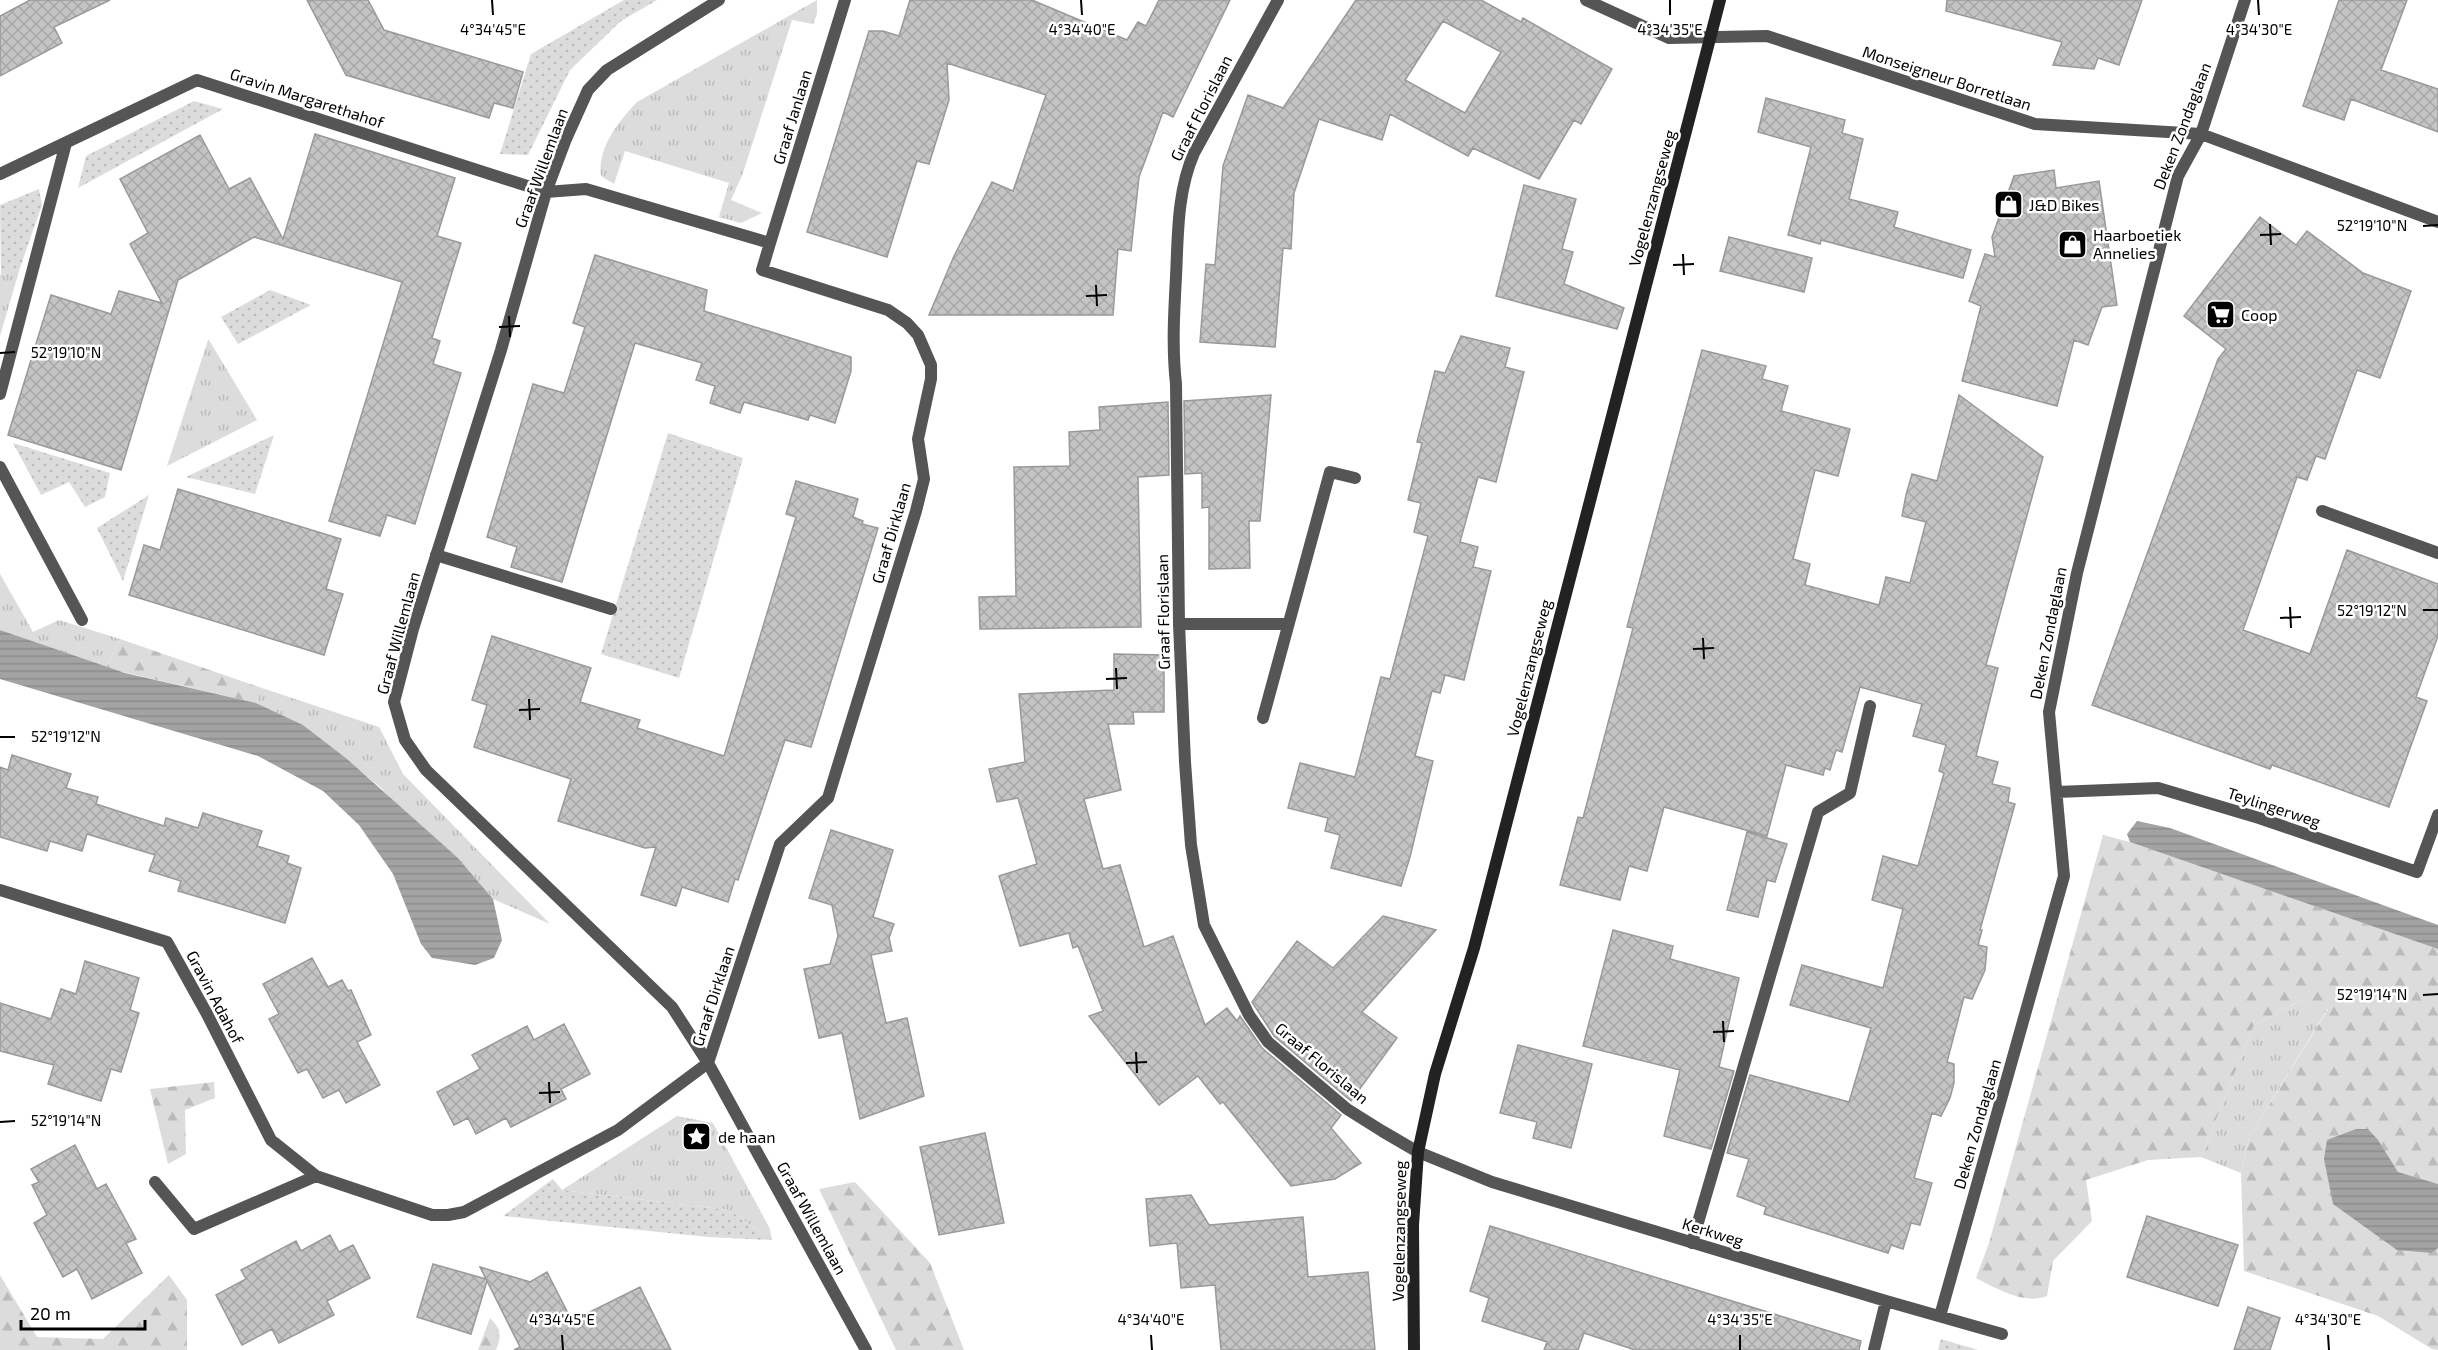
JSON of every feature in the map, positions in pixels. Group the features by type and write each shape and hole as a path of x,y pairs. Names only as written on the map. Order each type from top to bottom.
{"main road":[{"name":"Vogelenzangseweg","path":"1414,1350 1413,1225 1418,1152 1435,1074 1474,948 1720,0"}],"street":[{"name":"Graaf Willemlaan","path":"719,0 627,56 607,70 588,90 546,192 501,350 413,629 394,702 405,740 426,770 672,1006 708,1063 866,1350"},
{"name":"Graaf Janlaan","path":"770,243 844,0"},
{"name":"Graaf Florislaan","path":"1278,0 1194,153 1183,186 1179,221 1173,351 1176,384 1179,624 1191,845 1204,926 1249,1015 1268,1042 1347,1109 1418,1152"},
{"name":"Monseigneur Borretlaan","path":"1586,0 1669,38 1767,36 2035,124 2201,134 2438,222"},
{"name":"Deken Zondaglaan","path":"1940,1316 2064,876 2049,712 2076,573 2178,176 2201,134 2245,0"},
{"name":"Gravin Margarethahof","path":"0,174 196,80 546,192"},
{"path":"0,394 66,143"},
{"path":"546,192 586,189 770,243"},
{"name":"Graaf Dirklaan","path":"708,1063 780,844 828,798 924,479 918,439 931,379 931,365 918,335 907,322 888,310 762,270 770,243"},
{"path":"0,467 82,620"},
{"path":"1263,718 1330,472 1355,478"},
{"path":"2322,511 2438,553"},
{"path":"436,555 611,609"},
{"path":"1179,624 1288,624"},
{"path":"1692,1243 1818,812 1850,793 1870,706"},
{"name":"Teylingerweg","path":"2057,792 2158,788 2259,818 2417,872 2438,815"},
{"name":"Gravin Adahof","path":"0,890 167,942 207,1014 271,1140 316,1176 432,1215 464,1212 618,1130 708,1063"},
{"name":"Kerkweg","path":"1418,1152 1492,1182 2002,1334"},
{"path":"155,1182 194,1229 316,1176"},
{"path":"1874,1350 1886,1301"}],"green space":[{"path":"624,0 657,0 621,21 570,70 528,155 500,154 531,54"},
{"path":"817,0 817,14 813,24 792,20 743,173 731,200 762,213 741,223 719,217 729,183 625,151 614,184 601,176 602,155 606,145 617,126 637,102"},
{"path":"194,101 223,109 78,188 86,156"},
{"path":"39,189 42,205 20,268 1,275 0,205"},
{"path":"20,268 0,336 0,275"},
{"path":"270,290 311,305 238,344 221,317"},
{"path":"208,340 257,420 167,466"},
{"path":"668,433 743,458 679,678 601,654"},
{"path":"274,435 255,494 186,477"},
{"path":"13,443 110,473 105,497 85,507 69,482 41,495"},
{"path":"149,495 123,581 97,528"},
{"path":"0,574 33,632 59,620 120,639 106,668 0,630"},
{"path":"120,639 262,688 256,703 106,668"},
{"path":"262,688 379,727 403,774 550,924 493,899 458,858 410,818 380,787 303,725 256,703"},
{"path":"2103,835 2130,842 2438,949 2438,1184 2397,1172 2378,1140 2432,1253 2438,1248 2438,1350 2432,1349 2378,1316 2244,1271 2241,1173 2249,1138 2328,1009 2302,1000 2254,1025 2201,1157 2148,1160 2086,1180 2092,1221 2053,1261 2047,1296 2030,1299 2020,1297 1976,1278 1989,1243"},
{"path":"2302,1000 2328,1008 2249,1138 2241,1173 2201,1157 2254,1025"},
{"path":"214,1082 215,1098 185,1110 186,1154 168,1164 150,1089"},
{"path":"677,1116 713,1123 770,1229 772,1240 729,1210 562,1190"},
{"path":"553,1179 562,1190 729,1210 772,1240 708,1237 503,1216"},
{"path":"855,1182 930,1263 964,1350 896,1350 819,1189"},
{"path":"0,1275 37,1337 103,1339 169,1275 187,1300 187,1350 0,1350"},
{"path":"490,1318 499,1333 498,1345 496,1350 478,1350"},
{"path":"1941,1339 1978,1350 1938,1350"}],"shaded area":[{"path":"0,630 125,673 256,703 303,725 347,759 458,858 493,899 502,940 494,958 475,965 432,958 421,944 393,874 359,825 323,791 258,756 0,679"},
{"path":"2137,821 2170,828 2438,925 2438,949 2130,842 2127,834"},
{"path":"2356,1129 2368,1129 2378,1140 2398,1172 2438,1184 2438,1248 2432,1253 2397,1250 2333,1204 2324,1159 2327,1140"}],"building":[{"path":"30,0 110,0 54,27 62,43 0,76 0,16"},
{"path":"307,0 368,0 384,30 523,72 513,108 494,103 489,118 346,75"},
{"path":"910,0 1032,0 1127,40 1138,22 1146,26 1159,0 1230,0 1173,117 1163,112 1139,177 1131,251 1118,249 1113,315 929,315 954,256 992,182 1013,191 1046,95 947,63 949,100 929,164 917,161 887,257 807,232 869,31 883,31 899,36"},
{"path":"1356,0 1481,0 1521,22 1523,18 1612,69 1581,124 1574,120 1539,179 1473,148 1468,156 1390,114 1382,140 1319,119 1294,193 1291,249 1283,248 1275,347 1200,342 1206,264 1215,265 1223,166 1248,95 1283,108","holes":["1443,21 1501,52 1465,113 1405,80"]},
{"path":"1947,0 2142,0 2119,65 2098,58 2094,69 2053,65 2062,42 1946,11"},
{"path":"2339,0 2407,0 2381,70 2438,89 2438,132 2351,99 2344,120 2303,106"},
{"path":"1766,98 1845,120 1842,133 1863,139 1849,199 1898,212 1894,227 1971,250 1963,278 1821,240 1820,244 1788,235 1811,147 1758,132"},
{"path":"315,134 455,178 437,236 461,243 432,338 440,341 433,364 461,373 415,524 387,515 380,536 329,521 402,282 254,237 178,280 121,470 8,435 51,295 111,314 119,291 162,303 130,244 148,233 120,179 200,135 229,189 250,178 283,239"},
{"path":"2054,170 2056,188 2099,181 2117,305 2102,307 2088,345 2074,340 2057,406 1962,381 1981,306 1969,301 1985,254 1995,257 1992,237 2014,176"},
{"path":"1524,185 1576,199 1562,249 1573,252 1564,284 1624,308 1617,329 1496,296"},
{"path":"2260,217 2296,245 2307,231 2363,273 2411,291 2380,378 2357,370 2325,459 2316,456 2307,480 2297,477 2243,630 2310,654 2347,550 2438,584 2438,636 2416,697 2427,701 2389,807 2272,765 2270,769 2092,705 2218,359 2226,349 2184,316"},
{"path":"1729,237 1812,258 1804,292 1720,271"},
{"path":"595,255 707,290 704,311 851,357 851,371 835,423 810,415 808,420 744,402 740,413 710,403 715,386 696,380 702,363 635,343 562,582 511,567 517,547 487,537 533,384 564,393 585,327 573,323"},
{"path":"1461,336 1510,348 1505,367 1524,372 1496,482 1478,477 1460,542 1478,547 1473,567 1491,571 1464,680 1445,675 1440,693 1432,691 1415,756 1433,761 1401,886 1331,868 1340,835 1325,831 1328,818 1288,808 1300,763 1355,777 1381,677 1390,679 1428,536 1414,532 1421,503 1408,500 1422,443 1417,442 1435,371 1445,373"},
{"path":"1702,350 1766,366 1762,379 1788,386 1781,411 1850,429 1838,476 1815,470 1793,559 1810,564 1805,585 1879,605 1886,577 1910,583 1926,522 1902,516 1906,495 1912,474 1937,481 1959,395 2043,457 1986,665 1998,668 1976,756 1998,762 1992,784 2010,788 2008,802 2015,804 1980,930 1982,930 1978,945 1987,947 1985,970 1972,999 1964,997 1947,1062 1954,1064 1954,1083 1950,1098 1941,1116 1932,1113 1914,1178 1932,1183 1920,1225 1911,1223 1903,1249 1891,1245 1888,1253 1764,1214 1766,1207 1737,1196 1749,1159 1727,1153 1750,1075 1849,1102 1871,1028 1790,1005 1802,965 1883,988 1903,909 1872,900 1883,856 1918,866 1944,773 1939,771 1946,745 1913,736 1922,704 1860,687 1842,752 1836,750 1830,770 1825,768 1823,775 1786,765 1767,836 1664,807 1647,871 1629,866 1620,900 1560,885 1578,817 1583,818 1633,628 1627,627"},
{"path":"1271,395 1260,521 1249,521 1250,568 1209,569 1209,507 1202,508 1202,473 1185,474 1184,401"},
{"path":"1168,402 1169,475 1138,477 1141,627 980,629 979,597 1016,596 1014,467 1070,466 1069,432 1100,430 1099,407"},
{"path":"796,481 858,499 853,517 863,521 862,524 878,528 811,747 785,740 738,880 735,879 728,902 682,887 676,906 641,895 656,847 645,848 558,821 571,779 474,747 487,705 472,700 492,636 591,668 580,702 640,720 637,728 724,756 796,517 786,514"},
{"path":"178,489 341,539 326,589 343,594 324,655 129,595 144,545 160,550"},
{"path":"1114,654 1164,655 1164,712 1133,712 1134,724 1108,724 1121,790 1084,799 1103,869 1120,865 1144,947 1173,936 1205,1025 1227,1008 1237,1021 1240,1016 1262,1048 1341,1115 1331,1128 1361,1163 1335,1179 1291,1186 1223,1102 1220,1104 1198,1076 1159,1105 1089,1016 1103,1011 1078,946 1073,948 1069,933 1020,946 999,876 1037,864 1018,798 997,802 989,769 1025,762 1019,694 1114,690"},
{"path":"12,755 71,774 66,788 98,797 96,804 164,826 166,818 198,828 203,813 262,831 257,846 289,856 287,863 301,868 285,923 178,891 181,881 149,871 155,855 87,834 82,851 50,841 47,851 0,837 0,767 8,770"},
{"path":"831,830 893,850 873,917 894,924 889,938 892,951 871,955 886,1023 907,1018 924,1096 860,1119 842,1033 819,1038 804,969 830,964 838,936 832,905 809,898"},
{"path":"1747,832 1787,844 1775,882 1767,880 1758,917 1727,910"},
{"path":"1383,916 1436,930 1362,1012 1397,1038 1351,1101 1274,1036 1252,1002 1297,941 1333,968"},
{"path":"1613,930 1673,946 1670,959 1739,978 1719,1067 1734,1071 1711,1149 1664,1136 1680,1070 1583,1046"},
{"path":"312,958 328,987 342,980 348,991 351,990 371,1035 357,1042 380,1085 346,1103 339,1090 323,1098 307,1069 298,1073 269,1019 279,1014 263,984"},
{"path":"85,961 139,978 130,1010 139,1013 121,1072 111,1069 101,1101 48,1084 54,1065 0,1051 0,1003 51,1019 61,989 76,994"},
{"path":"564,1024 590,1074 561,1089 566,1099 511,1127 506,1118 476,1134 468,1118 454,1125 437,1092 480,1069 472,1055 527,1026 534,1040"},
{"path":"1518,1045 1592,1064 1571,1148 1533,1138 1537,1122 1500,1113"},
{"path":"985,1133 1004,1223 939,1235 920,1147"},
{"path":"75,1145 97,1189 106,1184 136,1239 126,1243 142,1273 92,1299 77,1269 63,1277 34,1223 47,1215 32,1185 39,1182 31,1169"},
{"path":"1191,1195 1209,1225 1303,1217 1308,1277 1368,1272 1375,1350 1221,1350 1215,1285 1181,1288 1177,1243 1150,1246 1146,1199"},
{"path":"2147,1216 2238,1245 2218,1306 2127,1277"},
{"path":"1490,1226 1861,1341 1859,1350 1635,1350 1584,1333 1578,1350 1544,1350 1547,1342 1482,1321 1489,1298 1470,1291"},
{"path":"330,1235 339,1252 353,1245 370,1278 327,1301 334,1315 279,1343 272,1329 242,1345 216,1295 246,1279 241,1270 296,1241 301,1251"},
{"path":"433,1264 486,1279 480,1267 530,1282 547,1272 572,1321 640,1287 671,1350 514,1350 520,1347 487,1281 471,1334 417,1317"},
{"path":"2248,1307 2280,1318 2270,1350 2234,1350"}],"place":[{"name":"J&D Bikes","path":"2008,205"},
{"name":"Haarboetiek Annelies","path":"2072,244"},
{"name":"Coop","path":"2220,315"},
{"name":"de haan","path":"697,1137"}]}
